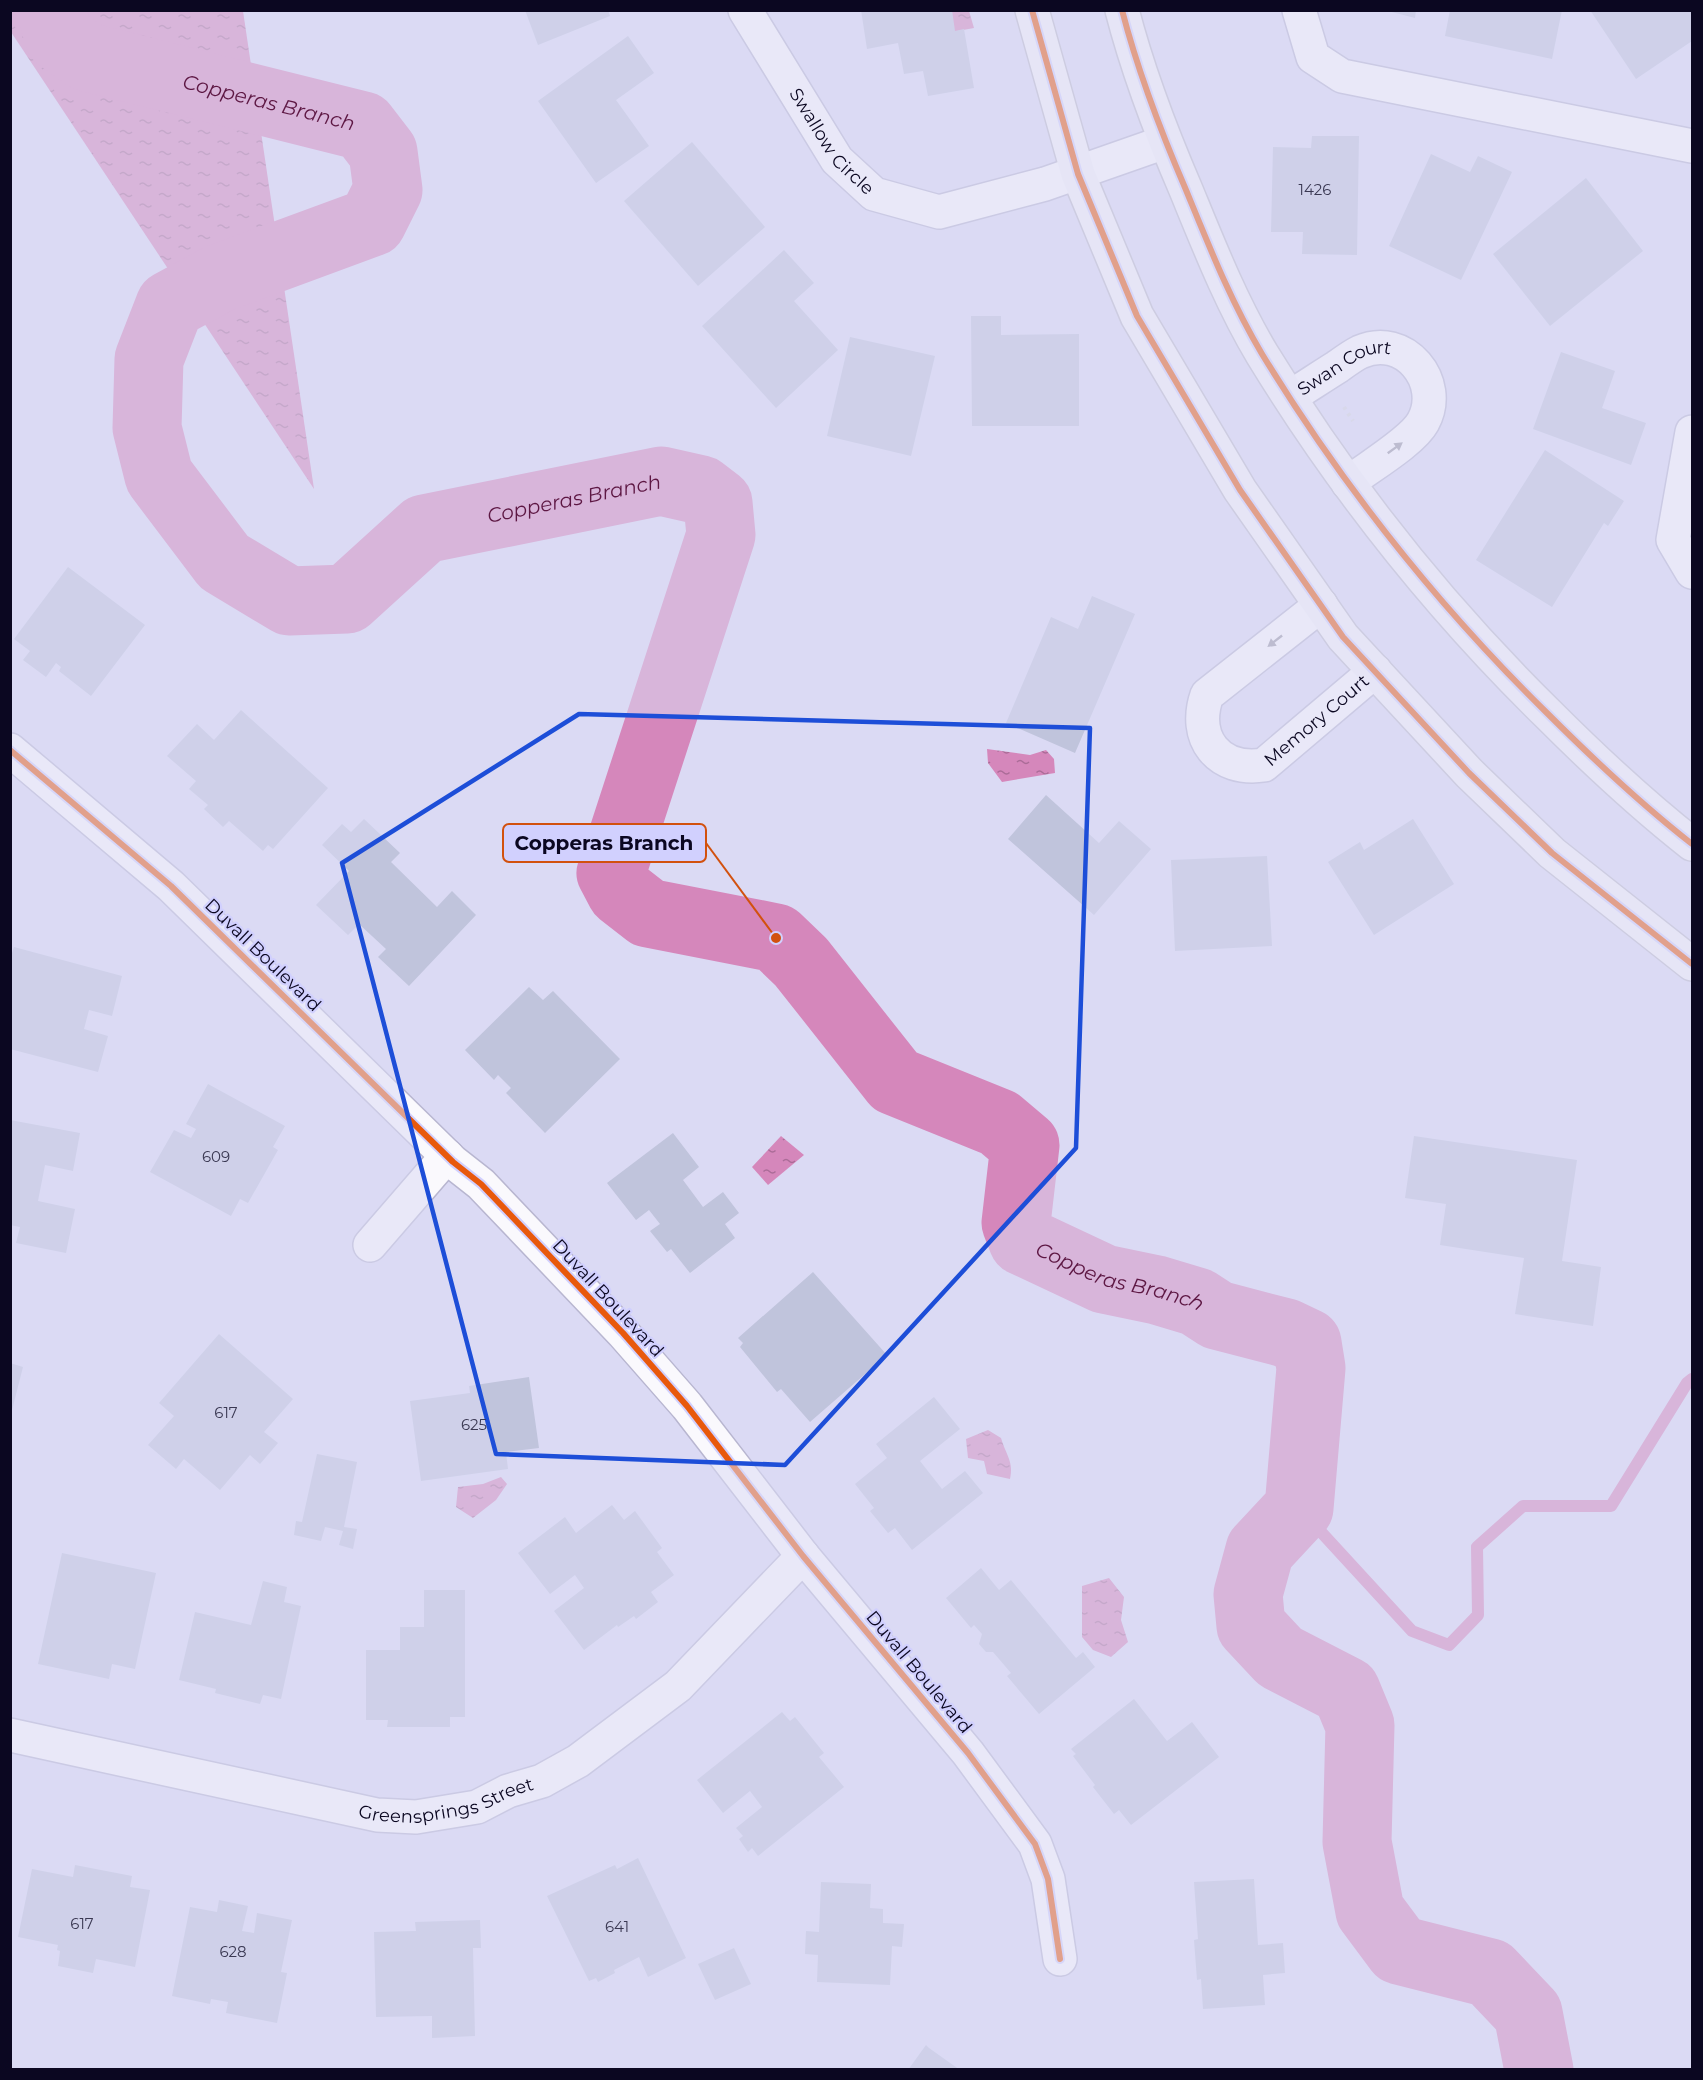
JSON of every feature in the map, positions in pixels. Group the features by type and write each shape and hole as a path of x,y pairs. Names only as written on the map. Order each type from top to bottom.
{"main road":[{"path":"1032,10 1078,174 1137,316 1240,490 1343,637 1468,772 1552,853 1692,964"},
{"path":"1122,10 1165,142 1222,278 1262,352 1365,508 1430,587 1513,680 1600,766 1692,844"}],"street":[{"name":"Swallow Circle","path":"745,10 837,160 874,194 939,212 1078,174 1165,142"},
{"path":"1299,10 1313,57 1342,76 1692,146"},
{"name":"Swan Court","path":"1290,397 1361,352 1377,348 1393,349 1407,356 1419,366 1427,380 1430,394 1428,410 1422,424 1412,436 1348,483"},
{"path":"1692,432 1672,540 1692,572"},
{"name":"Memory Court","path":"1321,605 1208,695 1203,707 1202,721 1210,746 1221,758 1234,765 1249,767 1264,765 1375,671"},
{"name":"Duvall Boulevard","path":"10,750 171,886 447,1156 481,1184 623,1333 687,1406 803,1556 968,1753 1035,1844 1048,1880 1060,1959"},
{"path":"370,1245 447,1156"},
{"name":"Greensprings Street","path":"10,1735 378,1815 416,1817 477,1807 508,1791 542,1781 578,1761 678,1686 803,1556"}],"path":[{"path":"1342,403 1356,426"}],"highlighted area":[{"path":"579,714 1090,728 1076,1148 785,1465 496,1454 342,863"}],"water":[{"path":"10,11 243,11 314,489 11,32"},
{"path":"948,11 969,11 974,28 952,32"},
{"path":"987,749 1030,755 1046,750 1054,759 1055,773 1002,782 988,763"},
{"path":"781,1136 804,1155 768,1185 752,1167"},
{"path":"988,1430 1001,1438 1010,1463 1010,1479 987,1474 984,1461 968,1458 966,1439"},
{"path":"501,1477 507,1484 496,1500 473,1518 456,1507 458,1487 483,1484"},
{"path":"1109,1578 1124,1597 1121,1620 1128,1642 1111,1657 1093,1650 1082,1637 1082,1586"}],"building":[{"path":"525,10 608,10 610,16 538,45"},
{"path":"861,10 952,10 955,31 964,29 974,88 928,96 923,71 904,74 898,43 867,49"},
{"path":"1384,10 1416,10 1415,18"},
{"path":"1450,10 1562,10 1552,59 1445,36"},
{"path":"1590,10 1692,10 1692,41 1636,79"},
{"path":"628,36 654,73 616,100 649,146 596,183 538,101"},
{"path":"1312,136 1359,136 1357,255 1302,254 1303,232 1271,232 1273,147 1311,148"},
{"path":"692,142 765,227 698,286 624,201"},
{"path":"1431,154 1470,172 1478,156 1512,172 1461,280 1389,246"},
{"path":"1586,178 1643,251 1550,326 1493,254"},
{"path":"784,250 814,283 794,301 838,350 776,408 702,326"},
{"path":"971,316 1001,316 1001,335 1079,334 1079,426 972,426"},
{"path":"850,337 935,356 911,456 827,436"},
{"path":"1561,352 1615,371 1602,408 1646,423 1631,465 1533,429"},
{"path":"1545,450 1624,501 1608,526 1604,523 1552,607 1476,560"},
{"path":"68,567 145,625 91,696 59,671 61,667 56,663 46,677 23,660 30,651 14,639"},
{"path":"1092,596 1135,614 1075,753 1006,723 1051,617 1078,629"},
{"path":"241,710 328,788 273,849 268,845 263,851 229,821 223,827 204,809 208,805 189,789 196,781 167,756 197,724 214,740"},
{"path":"1046,795 1099,843 1119,821 1151,849 1094,915 1008,839"},
{"path":"364,819 400,853 391,862 437,907 452,891 476,915 409,986 378,957 386,949 359,924 348,935 316,905 349,871 322,845 342,824 351,832"},
{"path":"1413,819 1454,884 1374,935 1328,862 1360,842 1364,850"},
{"path":"1267,856 1272,946 1175,951 1171,860"},
{"path":"14,947 122,976 112,1016 89,1010 84,1029 108,1036 98,1072 10,1049 10,959"},
{"path":"529,987 543,1000 553,991 620,1059 545,1133 506,1093 511,1088 498,1075 494,1080 465,1050"},
{"path":"208,1084 285,1126 273,1147 278,1150 248,1203 240,1199 231,1216 150,1172 174,1130 191,1138 196,1129 186,1124"},
{"path":"10,1120 80,1133 73,1171 45,1165 38,1201 75,1209 66,1253 16,1243 20,1227 10,1225"},
{"path":"673,1133 699,1167 683,1180 703,1207 723,1192 739,1213 725,1224 735,1238 690,1273 671,1249 667,1252 650,1231 660,1224 649,1210 636,1220 607,1183"},
{"path":"1414,1136 1577,1160 1562,1261 1601,1267 1593,1326 1515,1314 1524,1258 1440,1245 1446,1204 1405,1198"},
{"path":"813,1272 887,1355 810,1422 781,1389 777,1392 740,1347 743,1343 738,1338"},
{"path":"219,1334 293,1399 264,1432 278,1443 260,1464 250,1455 220,1490 184,1459 176,1469 148,1445 174,1416 159,1403"},
{"path":"10,1363 23,1367 11,1414 10,1414"},
{"path":"529,1377 539,1448 506,1452 508,1469 421,1481 410,1401 470,1393 469,1386"},
{"path":"934,1397 960,1429 920,1461 942,1489 965,1471 983,1493 912,1550 895,1528 888,1533 870,1511 874,1508 855,1484 887,1458 876,1444"},
{"path":"317,1454 357,1462 344,1527 357,1529 353,1549 339,1545 343,1531 325,1527 321,1541 294,1535 296,1521 302,1522"},
{"path":"612,1505 624,1520 635,1511 662,1548 657,1552 674,1575 651,1592 658,1602 636,1619 634,1616 618,1627 617,1625 584,1650 554,1611 584,1588 575,1575 550,1594 518,1553 565,1517 576,1533"},
{"path":"62,1553 156,1573 135,1669 112,1664 109,1679 38,1664"},
{"path":"981,1568 999,1590 1011,1580 1076,1658 1083,1652 1095,1667 1039,1714 1007,1676 1011,1673 993,1652 986,1652 979,1644 982,1634 974,1625 971,1628 946,1598"},
{"path":"263,1581 287,1587 284,1602 301,1606 281,1699 263,1695 260,1704 215,1693 216,1689 179,1680 195,1612 251,1625"},
{"path":"424,1590 465,1590 465,1717 450,1717 450,1727 387,1727 388,1720 366,1720 366,1650 400,1650 400,1627 424,1627"},
{"path":"1134,1699 1167,1741 1192,1722 1219,1757 1131,1825 1119,1810 1114,1814 1093,1787 1095,1785 1073,1756 1076,1754 1071,1749"},
{"path":"782,1712 790,1721 795,1717 824,1753 819,1757 844,1787 758,1856 752,1848 748,1852 739,1839 743,1836 736,1828 762,1807 750,1791 723,1813 697,1780"},
{"path":"638,1858 686,1958 648,1977 639,1957 614,1970 615,1973 598,1982 596,1978 589,1981 547,1896 615,1865 617,1869"},
{"path":"75,1865 132,1876 130,1887 150,1890 135,1967 96,1959 93,1973 58,1966 60,1951 57,1950 58,1945 18,1937 32,1869 73,1877"},
{"path":"1254,1879 1258,1945 1283,1943 1285,1973 1263,1975 1265,2005 1203,2009 1201,1979 1197,1980 1194,1940 1198,1939 1194,1882"},
{"path":"821,1882 871,1884 870,1908 883,1909 883,1923 904,1924 902,1947 892,1946 890,1985 817,1982 818,1955 805,1954 806,1931 819,1932"},
{"path":"219,1900 248,1906 242,1931 254,1933 257,1913 292,1920 281,1972 287,1973 277,2023 226,2013 228,2002 211,1999 210,2004 172,1996 190,1907 217,1912"},
{"path":"480,1920 481,1948 473,1948 475,2036 432,2038 432,2016 376,2017 374,1932 416,1931 415,1922"},
{"path":"734,1948 751,1984 715,2000 698,1964"},
{"path":"926,2045 929,2048 960,2070 908,2070"}],"waterway":[{"name":"Copperas Branch","path":"51,10 59,37 87,57 363,126 383,152 388,190 372,222 220,278 170,305 149,359 147,428 159,476 224,562 289,601 347,599 424,529 661,481 701,490 718,503 721,535 611,873 621,892 648,913 776,938 801,962 895,1081 999,1123 1025,1145 1016,1223 1023,1241 1104,1279 1157,1290 1197,1302 1217,1315 1286,1333 1307,1343 1311,1368 1299,1508 1260,1550 1248,1594 1251,1626 1280,1657 1346,1691 1360,1725 1357,1842 1370,1911 1399,1950 1490,1973 1528,2013 1539,2070"},
{"path":"1299,1508 1412,1631 1449,1645 1478,1615 1477,1547 1523,1506 1611,1506 1687,1383 1692,1379"}],"cycle path":[{"path":"1032,10 1078,174 1137,316 1240,490 1343,637 1469,773 1552,853 1692,964"},
{"path":"1122,10 1135,56 1159,124 1230,294 1262,354 1325,450 1393,542 1467,630 1506,672 1600,764 1692,844"},
{"path":"10,750 171,886 453,1162 481,1184 623,1333 687,1406 803,1556 968,1753 1035,1844 1048,1879 1060,1959"}],"place":[{"name":"Copperas Branch","path":"776,938"}]}
